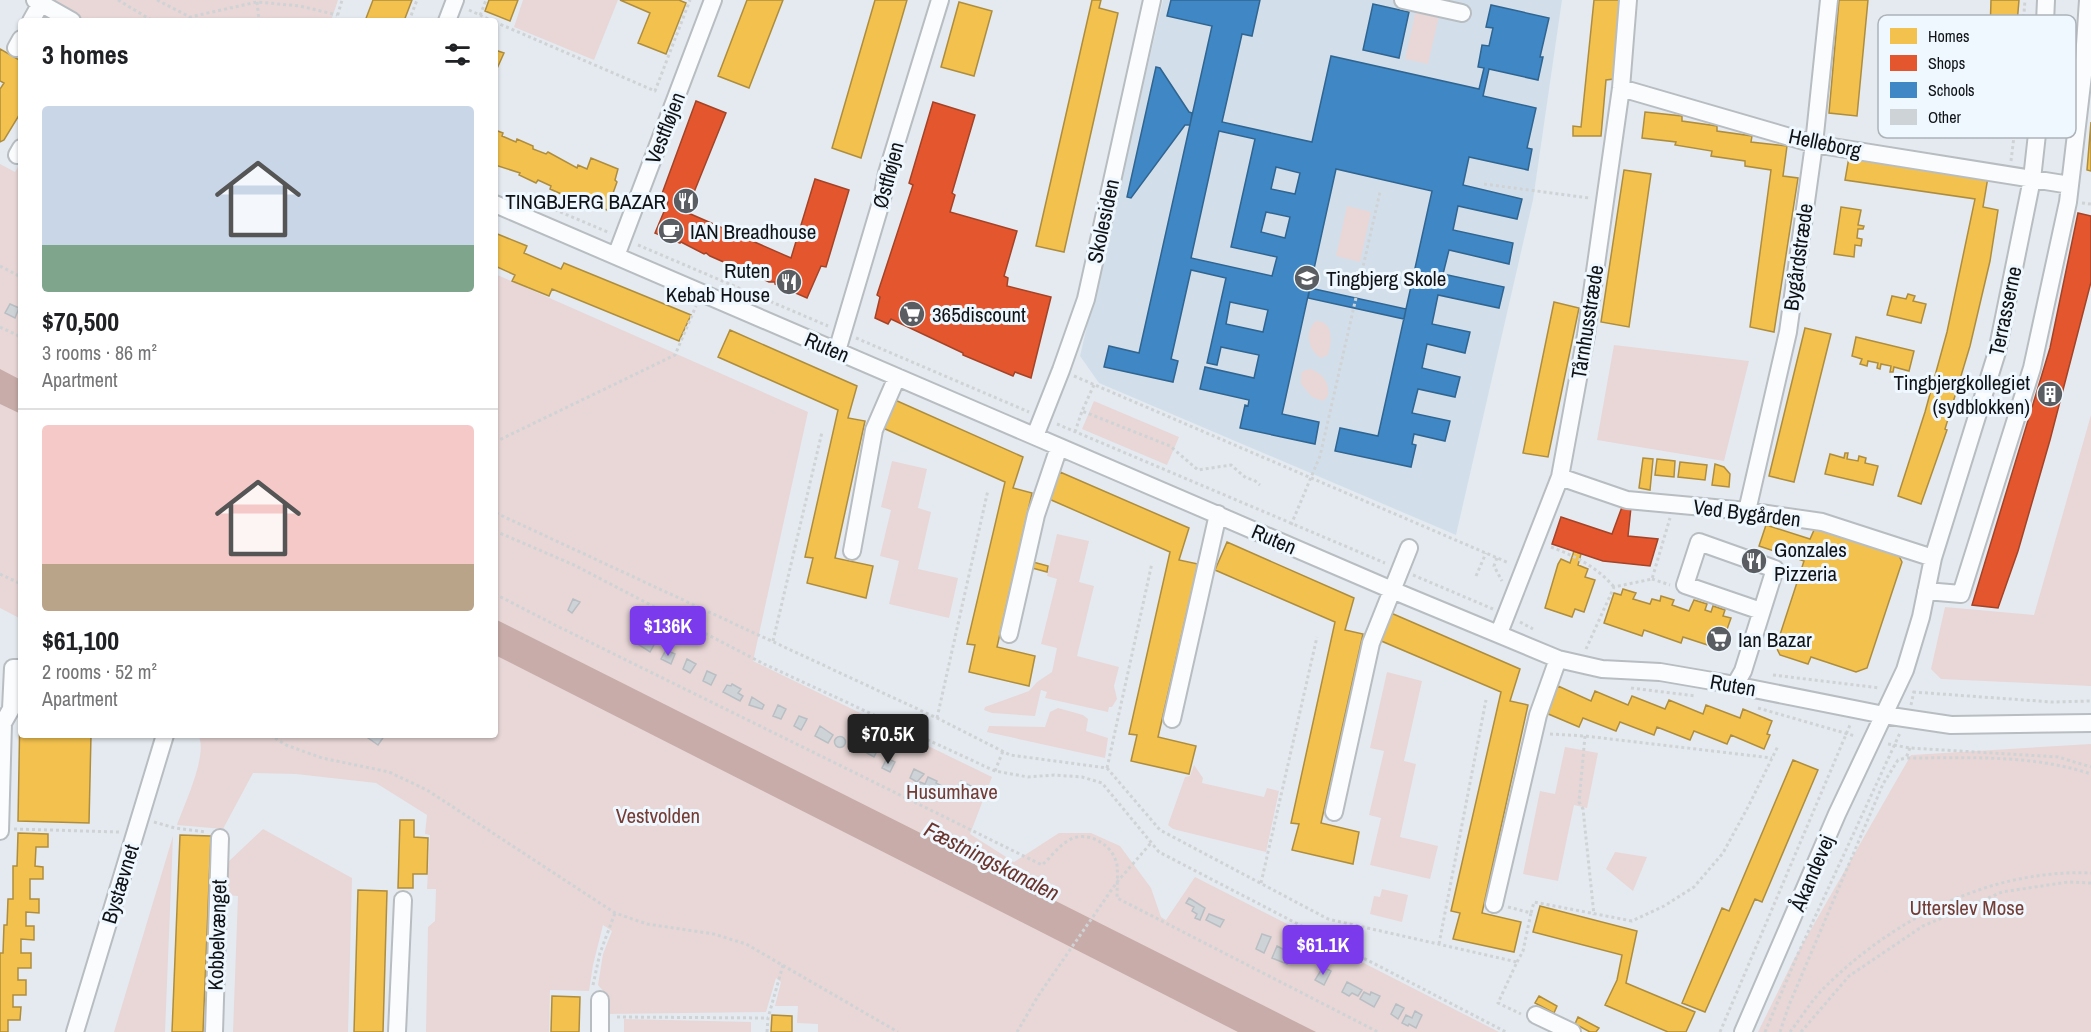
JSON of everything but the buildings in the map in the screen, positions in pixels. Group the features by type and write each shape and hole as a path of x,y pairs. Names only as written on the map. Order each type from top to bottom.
{"street":[{"name":"Vestfløjen","path":"616,256 713,0"},
{"name":"Østfløjen","path":"837,351 882,199 887,173 940,0"},
{"name":"Skolesiden","path":"1035,435 1086,299 1152,0"},
{"path":"1402,0 1462,13"},
{"name":"Tårnhusstræde","path":"1499,633 1560,477 1586,336 1621,88 1628,0"},
{"name":"Bygårdstræde","path":"1747,511 1788,332 1814,144 1829,0"},
{"name":"Terrasserne","path":"2045,15 2046,0"},
{"path":"2076,134 2088,0"},
{"path":"32,18 38,2 67,18"},
{"path":"448,18 455,2"},
{"name":"Helleborg","path":"1621,88 1814,144 2070,184"},
{"name":"Terrasserne","path":"1884,716 1905,670 1921,616 1933,558 1997,352 2032,179 2037,138"},
{"path":"1926,591 1961,594 2032,368 2068,202 2075,138"},
{"name":"Ruten","path":"498,205 1392,590 1558,659 1602,669 1660,672 1858,709 1884,716 1951,725 2091,723"},
{"path":"852,552 874,430 897,376"},
{"path":"1009,634 1036,515 1059,447"},
{"name":"Ved Bygården","path":"1560,477 1627,500 1747,511 1822,522 1933,558"},
{"path":"1172,719 1218,514"},
{"path":"1735,685 1743,671 1774,569 1699,542 1685,585 1761,611"},
{"path":"1334,812 1371,643 1409,548"},
{"path":"1494,904 1538,715 1558,659"},
{"path":"0,830 2,722 11,709 13,668 18,668"},
{"name":"Åkandevej","path":"1743,1032 1837,813 1884,716"},
{"name":"Bystævnet","path":"75,1032 164,738"},
{"name":"Kobbelvænget","path":"214,1032 220,838"},
{"path":"397,1032 403,900"},
{"path":"1536,1015 1572,1032"}],"path":[{"path":"118,0 148,18"},
{"path":"157,0 190,17 257,1 300,6 337,15"},
{"path":"336,18 342,0"},
{"path":"410,18 417,0"},
{"path":"479,18 486,0"},
{"path":"498,23 655,91 690,0"},
{"path":"2024,15 2025,0"},
{"path":"257,1 259,18"},
{"path":"455,2 487,18"},
{"path":"2009,175 2014,138"},
{"path":"1484,184 1605,200"},
{"path":"1283,543 1320,456 1380,192"},
{"path":"522,197 1291,524"},
{"path":"0,267 18,276"},
{"path":"498,441 675,355 701,294"},
{"path":"0,327 18,336"},
{"path":"1061,370 1524,569"},
{"path":"1075,432 1094,385"},
{"path":"1082,411 1170,446 1198,471 1231,465 1246,478 1260,485"},
{"path":"772,641 822,432"},
{"path":"937,718 988,490"},
{"path":"1614,587 1652,579 1674,504"},
{"path":"498,514 1010,754 1107,768 1160,830 1328,919 1517,962"},
{"path":"498,532 574,565 764,664 995,771 1028,777 1082,777 1102,783 1159,852 1506,1032"},
{"path":"1534,541 1574,556 1604,575 1614,587"},
{"path":"1476,576 1486,553"},
{"path":"1107,768 1152,563"},
{"path":"0,574 18,583"},
{"path":"1586,651 1614,587"},
{"path":"498,596 565,631 1042,865 1067,841 1077,837 1089,837 1102,843 1111,851 1117,864 1117,898 1378,1032"},
{"path":"1261,884 1317,637"},
{"path":"1720,1032 1814,814 1845,734 1858,709 1875,687 1905,670 1915,693 1907,718 1797,956 1765,1032"},
{"path":"1896,691 2052,702 2091,701"},
{"path":"1439,944 1486,700"},
{"path":"1534,734 1586,736 1772,758"},
{"path":"1586,736 1579,802 1583,809 1594,915"},
{"path":"275,738 286,745 322,758 389,772 427,790 615,913 647,924 714,934 746,944 898,1032"},
{"path":"1872,740 1911,748 2058,757 2091,767"},
{"path":"1536,1015 1520,1014 1498,1003 1523,951 1534,902 1632,921 1664,906 1694,886 1723,853 1778,746"},
{"path":"1906,758 1911,748"},
{"path":"995,771 1003,751"},
{"path":"1780,1032 1883,784 1898,760 1906,758 1996,758 2068,766 2091,774"},
{"path":"0,830 138,826 209,832 220,838"},
{"path":"1017,1032 1038,996 1117,882 1151,843"},
{"path":"1790,1032 1823,989 1857,959 1891,933 1935,909 1985,887 2022,877 2069,872 2091,873"},
{"path":"1801,1032 1849,976 1923,926 2002,892 2068,882 2091,883"},
{"path":"1494,904 1531,913 1532,911"},
{"path":"615,913 600,954 593,986 600,1016 768,1018"},
{"path":"767,1032 768,1018 783,965"}],"shaded area":[{"name":"Tingbjerg Skole","path":"1163,0 1562,0 1533,200 1456,535 1099,383 1080,356"},
{"path":"0,369 18,378 18,413 0,404"},
{"path":"498,621 1316,1032 1238,1032 498,657"}],"green space":[{"path":"50,0 338,0 332,18 80,18"},
{"path":"523,0 618,0 594,60 514,27"},
{"path":"1416,10 1439,16 1428,64 1405,59"},
{"path":"0,164 15,172 18,167 18,617 0,608"},
{"path":"1347,206 1371,212 1360,262 1336,256"},
{"path":"498,275 808,412 753,661 992,777 970,834 1014,862 1059,833 1091,833 1120,846 1151,888 1161,917 1166,920 1195,877 1499,1032 818,1032 818,1024 797,1023 798,1006 775,1006 781,982 776,978 766,1012 604,1014 606,994 598,985 603,954 612,931 603,925 589,991 550,990 549,1032 426,1032 428,927 435,921 436,889 427,889 430,835 425,834 427,815 376,783 296,774 253,773 223,829 177,825 198,766 201,743 199,738 498,738"},
{"path":"1316,321 1326,324 1330,333 1328,355 1321,358 1313,351 1309,341 1310,330"},
{"path":"1614,345 1749,361 1724,461 1597,440"},
{"path":"1311,369 1322,376 1327,383 1328,396 1323,401 1312,397 1301,384 1301,373"},
{"path":"1094,401 1179,437 1167,465 1082,429"},
{"path":"2091,415 2091,686 1941,679 1931,669 1945,607 2034,615"},
{"path":"892,461 927,469 918,508 931,512 918,569 958,578 949,618 889,604 899,561 880,556 891,510 881,507"},
{"path":"1057,534 1089,541 1079,582 1094,586 1077,656 1119,667 1114,686 1117,699 1112,707 1109,707 1108,712 1045,698 1047,692 1041,690 1035,716 992,713 984,710 985,707 1029,691 1037,682 1052,672 1057,648 1041,644 1057,579 1047,576"},
{"path":"1387,672 1422,681 1404,761 1416,764 1400,837 1438,846 1430,879 1370,865 1381,818 1369,815 1384,751 1370,748"},
{"path":"1058,708 1083,715 1088,719 1086,731 1108,738 1105,758 987,732 989,726 1045,727 1050,712"},
{"name":"Utterslev Mose","path":"2091,744 2091,1032 1758,1032 1794,959 1911,755"},
{"path":"1565,747 1598,753 1587,808 1574,805 1558,881 1523,874 1540,791 1555,794"},
{"path":"1194,765 1203,778 1202,783 1264,797 1267,788 1279,791 1266,852 1173,829 1168,825 1185,777 1190,776"},
{"path":"263,829 352,878 348,1032 233,1032 238,896 226,895 226,864"},
{"path":"173,836 165,1032 114,1032"},
{"path":"1615,852 1647,857 1633,891 1606,869"},
{"path":"1382,889 1408,895 1402,922 1370,914 1374,896 1380,897"},
{"path":"624,1019 751,1022 751,1032 624,1032"}],"place":[{"name":"TINGBJERG BAZAR","path":"686,201"},
{"name":"IAN Breadhouse","path":"671,231"},
{"name":"Tingbjerg Skole","path":"1307,278"},
{"name":"Ruten Kebab House","path":"789,282"},
{"name":"365discount","path":"912,314"},
{"name":"Tingbjergkollegiet (sydblokken)","path":"2050,394"},
{"name":"Gonzales Pizzeria","path":"1754,561"},
{"name":"Ian Bazar","path":"1719,639"}],"park label":[{"name":"Husumhave","path":"952,791"},
{"name":"Vestvolden","path":"658,815"}],"water label":[{"name":"Fæstningskanalen","path":"992,861"}]}
